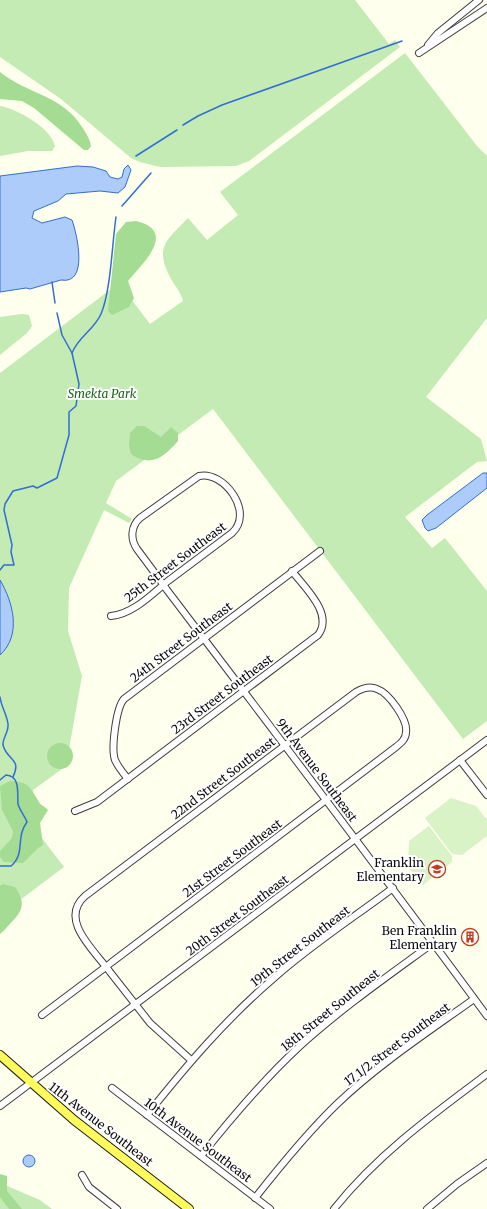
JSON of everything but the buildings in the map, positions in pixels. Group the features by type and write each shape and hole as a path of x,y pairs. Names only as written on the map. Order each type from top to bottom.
{"main road":[{"name":"11th Avenue Southeast","path":"0,1055 30,1083 74,1120 189,1209"}],"street":[{"path":"419,53 438,33 479,0"},
{"path":"427,46 443,38 487,8"},
{"name":"25th Street Southeast","path":"111,616 129,610 232,533 238,526 241,519 241,510 230,492 215,477 208,475 198,476 138,519 133,528 132,536"},
{"name":"9th Avenue Southeast","path":"132,536 134,546 285,745 487,1016"},
{"name":"24th Street Southeast","path":"128,779 116,763 114,754 119,706 127,696 320,551"},
{"name":"23rd Street Southeast","path":"75,810 97,802 316,637 323,628 324,618 322,612 292,571"},
{"name":"22nd Street Southeast","path":"107,966 79,930 74,917 78,904 86,896 361,689 368,687 378,689 384,693 395,706"},
{"name":"21st Street Southeast","path":"42,1015 396,748 404,740 407,731 406,722 395,706"},
{"name":"20th Street Southeast","path":"0,1106 487,740"},
{"path":"460,760 487,795"},
{"name":"19th Street Southeast","path":"146,1115 216,1032 276,976 392,888"},
{"name":"18th Street Southeast","path":"201,1156 252,1094 301,1045 347,1007 433,943"},
{"path":"107,966 154,1027 191,1060"},
{"name":"17 1/2 Street Southeast","path":"255,1198 303,1139 338,1103 388,1062 474,999"},
{"path":"334,1209 374,1165 409,1133 487,1074"},
{"name":"10th Avenue Southeast","path":"112,1088 270,1209"},
{"path":"427,1209 452,1188 487,1163"},
{"path":"82,1175 89,1187 117,1209"}],"green space":[{"path":"0,0 355,0 389,44 395,40 400,47 249,161 236,166 160,167 131,158 61,99 0,57"},
{"name":"Smekta Park","path":"405,53 477,146 487,156 487,318 426,397 481,439 487,461 477,462 405,517 432,548 445,538 487,591 487,721 463,739 213,409 116,481 106,503 132,519 129,523 104,510 69,588 68,631 82,676 66,766 33,790 35,829 64,867 0,915 0,373 119,283 150,324 183,301 171,279 163,259 163,252 168,239 188,218 207,240 238,215 220,192"},
{"path":"0,72 10,79 65,108 74,116 90,141 91,146 88,150 84,150 34,108 22,101 0,99"},
{"path":"0,106 16,111 41,126 52,139 55,146 52,151 28,151 0,156"},
{"path":"136,221 148,226 155,232 156,240 148,257 128,281 134,298 129,307 112,315 108,311 116,234 126,222"},
{"path":"22,314 29,315 32,326 27,333 0,355 0,317"},
{"path":"137,426 144,426 161,437 171,427 178,433 178,441 168,452 157,459 145,460 138,458 131,454 129,446 130,433"},
{"path":"60,743 69,747 73,756 69,765 60,769 51,765 47,756 51,747"},
{"path":"10,781 28,786 40,803 48,810 40,823 43,845 23,863 4,862 0,857 0,851 12,838 13,831 2,810 0,786"},
{"path":"451,798 476,806 487,820 487,836 462,855 452,854 425,818"},
{"path":"429,826 452,856 452,862 423,885 408,867 409,841"},
{"path":"3,884 15,887 19,893 22,903 20,912 0,934 0,886"},
{"path":"0,1174 7,1176 7,1191 22,1209 9,1209 0,1197"},
{"path":"0,1183 40,1200 52,1209 0,1209"}],"water":[{"path":"128,165 131,170 125,187 118,193 100,191 66,194 58,201 34,211 32,218 42,223 65,217 72,220 79,257 75,275 70,279 61,280 30,289 26,288 0,292 0,176 77,166 93,167 106,171 110,177 118,179 122,177 124,169"},
{"path":"483,473 487,473 487,488 436,528 428,531 425,528 422,520 427,515"},
{"path":"0,580 12,608 13,628 7,647 0,655"},
{"path":"29,1155 33,1157 35,1161 33,1165 29,1167 25,1165 23,1161 25,1157"}],"waterway":[{"path":"183,125 222,105 402,41"},
{"path":"136,156 177,130"},
{"path":"122,206 151,173"},
{"path":"72,353 78,342 94,325 101,314 107,293 116,217"},
{"path":"52,282 55,303"},
{"path":"0,570 4,565 14,565 11,552 12,545 4,510 5,504 13,491 33,486 37,488 57,478 69,435 69,412 76,406 79,384 72,353 62,335 57,313"},
{"path":"0,697 8,724 8,730 3,745 16,766 13,777"},
{"path":"0,780 6,775 11,776 16,782 18,804 27,822 23,828 16,861 11,866 0,866"}],"place":[{"name":"Franklin Elementary","path":"437,869"},
{"name":"Ben Franklin Elementary","path":"470,937"}]}
